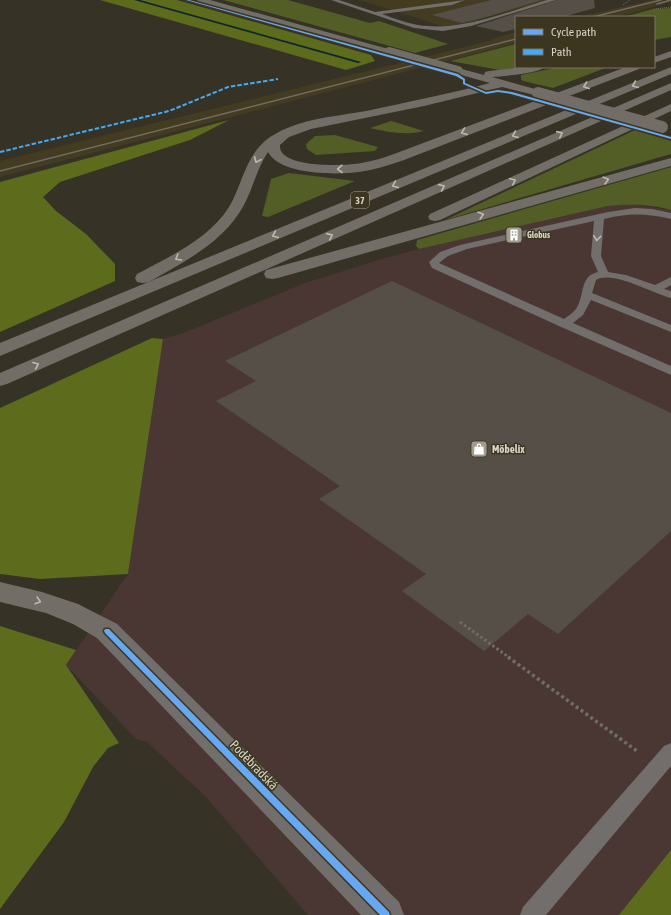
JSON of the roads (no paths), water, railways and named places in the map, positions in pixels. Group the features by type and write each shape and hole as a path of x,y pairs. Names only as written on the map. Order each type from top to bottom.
{"main road":[{"path":"201,0 666,128"},
{"path":"655,60 671,54"},
{"path":"458,71 476,74 500,74 533,68"},
{"path":"285,134 273,144 273,150 275,154 287,162 318,168 344,169 369,166 398,157 632,68"},
{"name":"37","path":"0,350 671,70"},
{"path":"49,330 159,269 206,239 236,208 262,152 272,142 285,134 312,126 442,99 503,83"},
{"name":"37","path":"0,380 671,86"},
{"path":"376,244 671,106"},
{"path":"166,308 286,270 671,162"},
{"path":"0,592 41,602 72,612 107,631"}],"street":[{"name":"Poděbradská","path":"107,631 381,910"}],"lane":[{"path":"334,0 416,27 434,29 452,29 553,0"},
{"path":"425,0 435,5"},
{"path":"374,14 462,0"},
{"path":"671,216 652,210 639,210 599,217 464,247 444,254 434,262 436,266 671,371"},
{"path":"599,217 596,256 604,274"},
{"path":"564,324 581,311 587,295 590,280 595,275 604,274 622,277 671,295"},
{"path":"656,289 671,280"},
{"path":"587,295 671,329"},
{"path":"531,915 665,760"}],"waterway":[{"path":"136,0 359,62"}],"railway":[{"path":"597,16 661,0"},
{"path":"657,4 671,0"},
{"path":"0,171 515,39"}],"place":[{"name":"Globus","path":"514,235"},
{"name":"Möbelix","path":"479,449"}]}
